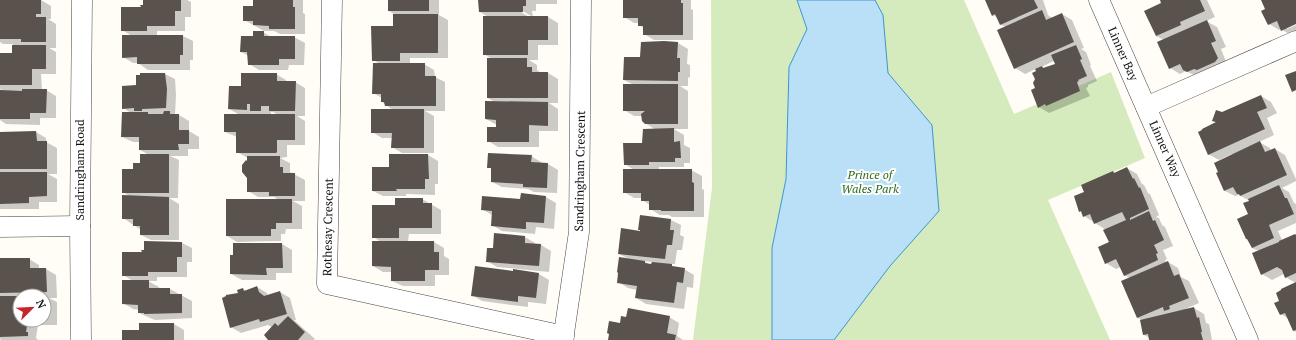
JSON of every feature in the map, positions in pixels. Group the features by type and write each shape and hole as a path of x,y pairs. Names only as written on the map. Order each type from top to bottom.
{"street":[{"name":"Sandringham Road","path":"81,340 80,226 82,0"},
{"name":"Rothesay Crescent","path":"332,0 327,284 563,338"},
{"name":"Sandringham Crescent","path":"563,338 579,232 581,0"},
{"name":"Linner Bay","path":"1099,0 1146,107"},
{"name":"Linner Way","path":"1248,340 1146,107 1296,41"},
{"path":"0,226 80,226"}],"green space":[{"name":"Prince of Wales Park","path":"711,0 964,0 1014,114 1111,72 1145,158 1048,200 1110,340 693,340 712,188"}],"water":[{"path":"797,0 875,0 883,15 888,73 932,125 939,211 890,266 834,340 772,340 772,248 786,179 789,67 807,29"}],"building":[{"path":"0,0 41,0 41,14 36,14 36,17 46,17 46,42 21,42 21,39 0,39"},
{"path":"143,0 181,0 181,11 175,11 175,26 147,26 147,31 121,31 121,7 141,7 140,5 143,5"},
{"path":"253,0 293,0 293,7 295,7 295,29 269,29 269,26 253,25 253,21 243,21 243,6 253,6"},
{"path":"388,0 429,0 429,11 388,11"},
{"path":"478,0 526,0 526,6 523,6 523,12 479,12"},
{"path":"623,0 681,0 681,3 683,3 683,35 643,35 643,26 638,26 638,18 623,18"},
{"path":"985,0 1034,0 1038,8 1000,25 995,14 992,16"},
{"path":"1160,0 1200,0 1205,11 1180,22 1181,25 1156,36 1144,11 1161,3"},
{"path":"1261,0 1296,0 1296,24 1281,31 1277,21 1268,25 1261,11 1265,9"},
{"path":"1042,10 1046,20 1062,13 1074,42 1014,69 997,30"},
{"path":"393,14 438,14 438,53 400,53 400,61 372,61 371,26 393,26"},
{"path":"483,16 548,16 548,40 528,40 528,55 483,55"},
{"path":"1207,20 1216,41 1211,43 1218,58 1215,62 1197,70 1194,69 1187,72 1183,70 1180,64 1169,69 1157,42"},
{"path":"253,31 264,31 264,36 295,36 295,59 279,59 279,65 248,65 247,52 240,52 241,36 253,36"},
{"path":"122,35 183,35 183,55 180,55 180,64 137,64 137,57 122,58"},
{"path":"641,42 678,42 677,58 680,58 680,72 678,72 678,81 623,80 624,57 640,57"},
{"path":"12,45 46,45 46,69 32,69 32,85 0,85 0,53 12,53"},
{"path":"1076,45 1082,59 1080,60 1087,76 1078,80 1079,81 1077,82 1080,91 1038,108 1031,90 1035,88 1033,83 1035,79 1032,73 1036,71 1035,69 1042,66 1043,68 1055,64 1051,55"},
{"path":"487,58 527,58 527,67 532,67 532,72 548,72 548,98 487,98"},
{"path":"373,63 425,63 425,76 436,76 436,106 385,106 384,102 381,102 381,94 372,94"},
{"path":"1296,71 1296,90 1292,92 1285,75"},
{"path":"140,73 165,73 167,89 166,108 142,109 142,111 134,111 134,108 122,109 122,86 136,85 136,75 140,75"},
{"path":"241,73 277,73 277,81 296,81 295,111 269,111 269,106 261,106 261,111 250,111 250,104 247,104 247,110 228,109 229,86 241,86"},
{"path":"623,84 678,84 678,124 645,124 642,121 641,114 645,111 623,111"},
{"path":"22,89 47,89 46,113 30,113 30,119 0,119 0,90 22,91"},
{"path":"1261,95 1267,108 1257,112 1265,129 1208,155 1198,132 1216,122 1212,121 1216,110 1222,112"},
{"path":"485,101 548,102 548,126 529,125 529,142 487,142 487,127 496,127 496,120 485,119"},
{"path":"371,109 424,109 424,148 391,148 392,133 371,133"},
{"path":"164,111 170,111 170,114 179,114 179,130 189,130 189,144 178,144 179,150 139,150 139,137 121,137 122,112 148,112 148,114 163,114"},
{"path":"224,114 295,114 295,140 277,140 276,153 236,153 236,132 224,132"},
{"path":"674,128 674,142 680,141 681,158 675,158 675,162 649,162 649,165 624,165 623,143 642,143 643,129"},
{"path":"36,131 37,141 47,141 47,169 0,169 0,132"},
{"path":"1260,141 1265,152 1275,148 1287,175 1240,196 1233,187 1224,191 1216,173 1218,172 1214,163"},
{"path":"488,153 532,155 531,162 548,163 547,188 523,187 523,184 491,182 491,168 487,168"},
{"path":"140,154 169,154 169,193 122,193 122,169 133,169 133,163 140,163"},
{"path":"389,154 428,154 429,179 425,179 425,189 372,191 372,167 389,167"},
{"path":"247,156 280,156 280,167 283,167 283,173 295,173 295,196 269,196 269,192 247,192 247,178 242,172 242,165 246,160 247,161"},
{"path":"1127,167 1133,179 1134,178 1139,188 1140,187 1149,209 1130,218 1130,220 1149,211 1164,240 1154,245 1158,253 1156,254 1158,260 1124,276 1116,259 1105,264 1098,247 1109,242 1103,230 1126,220 1122,212 1094,224 1090,214 1083,217 1081,211 1079,212 1074,196 1084,192 1081,185 1113,171 1114,173"},
{"path":"623,169 692,169 692,182 694,183 694,211 649,210 649,201 641,201 641,193 623,193"},
{"path":"0,172 47,172 47,196 29,197 29,203 0,204"},
{"path":"1279,185 1294,214 1269,225 1274,238 1252,248 1237,219 1248,214 1243,203 1249,201 1248,199"},
{"path":"521,193 546,196 544,223 526,222 526,229 491,226 492,211 481,210 482,196 520,199"},
{"path":"122,195 169,197 169,235 140,235 140,226 133,226 133,219 122,219"},
{"path":"395,198 423,198 423,203 432,203 432,228 399,228 399,238 372,238 372,205 395,205"},
{"path":"226,199 292,199 292,223 276,223 276,229 271,229 271,236 226,236"},
{"path":"640,215 671,219 670,230 674,230 672,245 667,245 665,259 618,254 621,228 640,231 638,230"},
{"path":"494,233 525,236 525,243 541,244 539,266 486,262 487,248 493,248"},
{"path":"1295,234 1296,273 1285,278 1282,270 1277,267 1261,275 1252,253"},
{"path":"144,241 182,242 182,257 177,257 177,272 148,272 148,276 122,276 122,252 142,252 141,250 144,250"},
{"path":"372,241 434,241 434,252 439,252 439,270 425,270 425,281 391,281 391,267 372,266"},
{"path":"233,243 282,243 283,268 266,268 267,275 230,274 230,255 233,255"},
{"path":"619,257 645,261 645,263 651,264 652,262 672,264 672,266 685,268 683,283 677,282 674,303 635,298 637,286 617,283"},
{"path":"0,258 30,258 30,268 46,268 47,288 12,288 12,293 0,293"},
{"path":"1168,261 1174,276 1179,274 1189,298 1169,306 1170,309 1164,311 1163,307 1137,318 1121,281"},
{"path":"475,266 539,273 536,298 518,296 518,302 471,296"},
{"path":"122,280 149,280 149,288 170,288 170,294 182,294 182,313 138,313 138,305 122,304"},
{"path":"1296,282 1296,330 1293,331 1285,313 1280,315 1274,303 1279,301 1276,293"},
{"path":"257,286 259,292 264,296 280,291 287,314 260,322 259,319 230,328 222,298 226,295 238,293 237,290 243,288 244,291"},
{"path":"0,296 12,296 12,328 27,328 26,332 28,332 28,336 0,337"},
{"path":"1194,307 1197,318 1199,317 1202,332 1200,333 1203,340 1149,340 1148,334 1143,335 1140,320"},
{"path":"628,308 670,316 667,333 676,335 675,340 608,340 609,334 607,333 609,321 620,323 621,316 626,317"},
{"path":"288,316 305,332 298,340 268,340 264,335 275,323 278,326"},
{"path":"139,323 174,323 174,340 122,340 122,330 139,330"}]}
